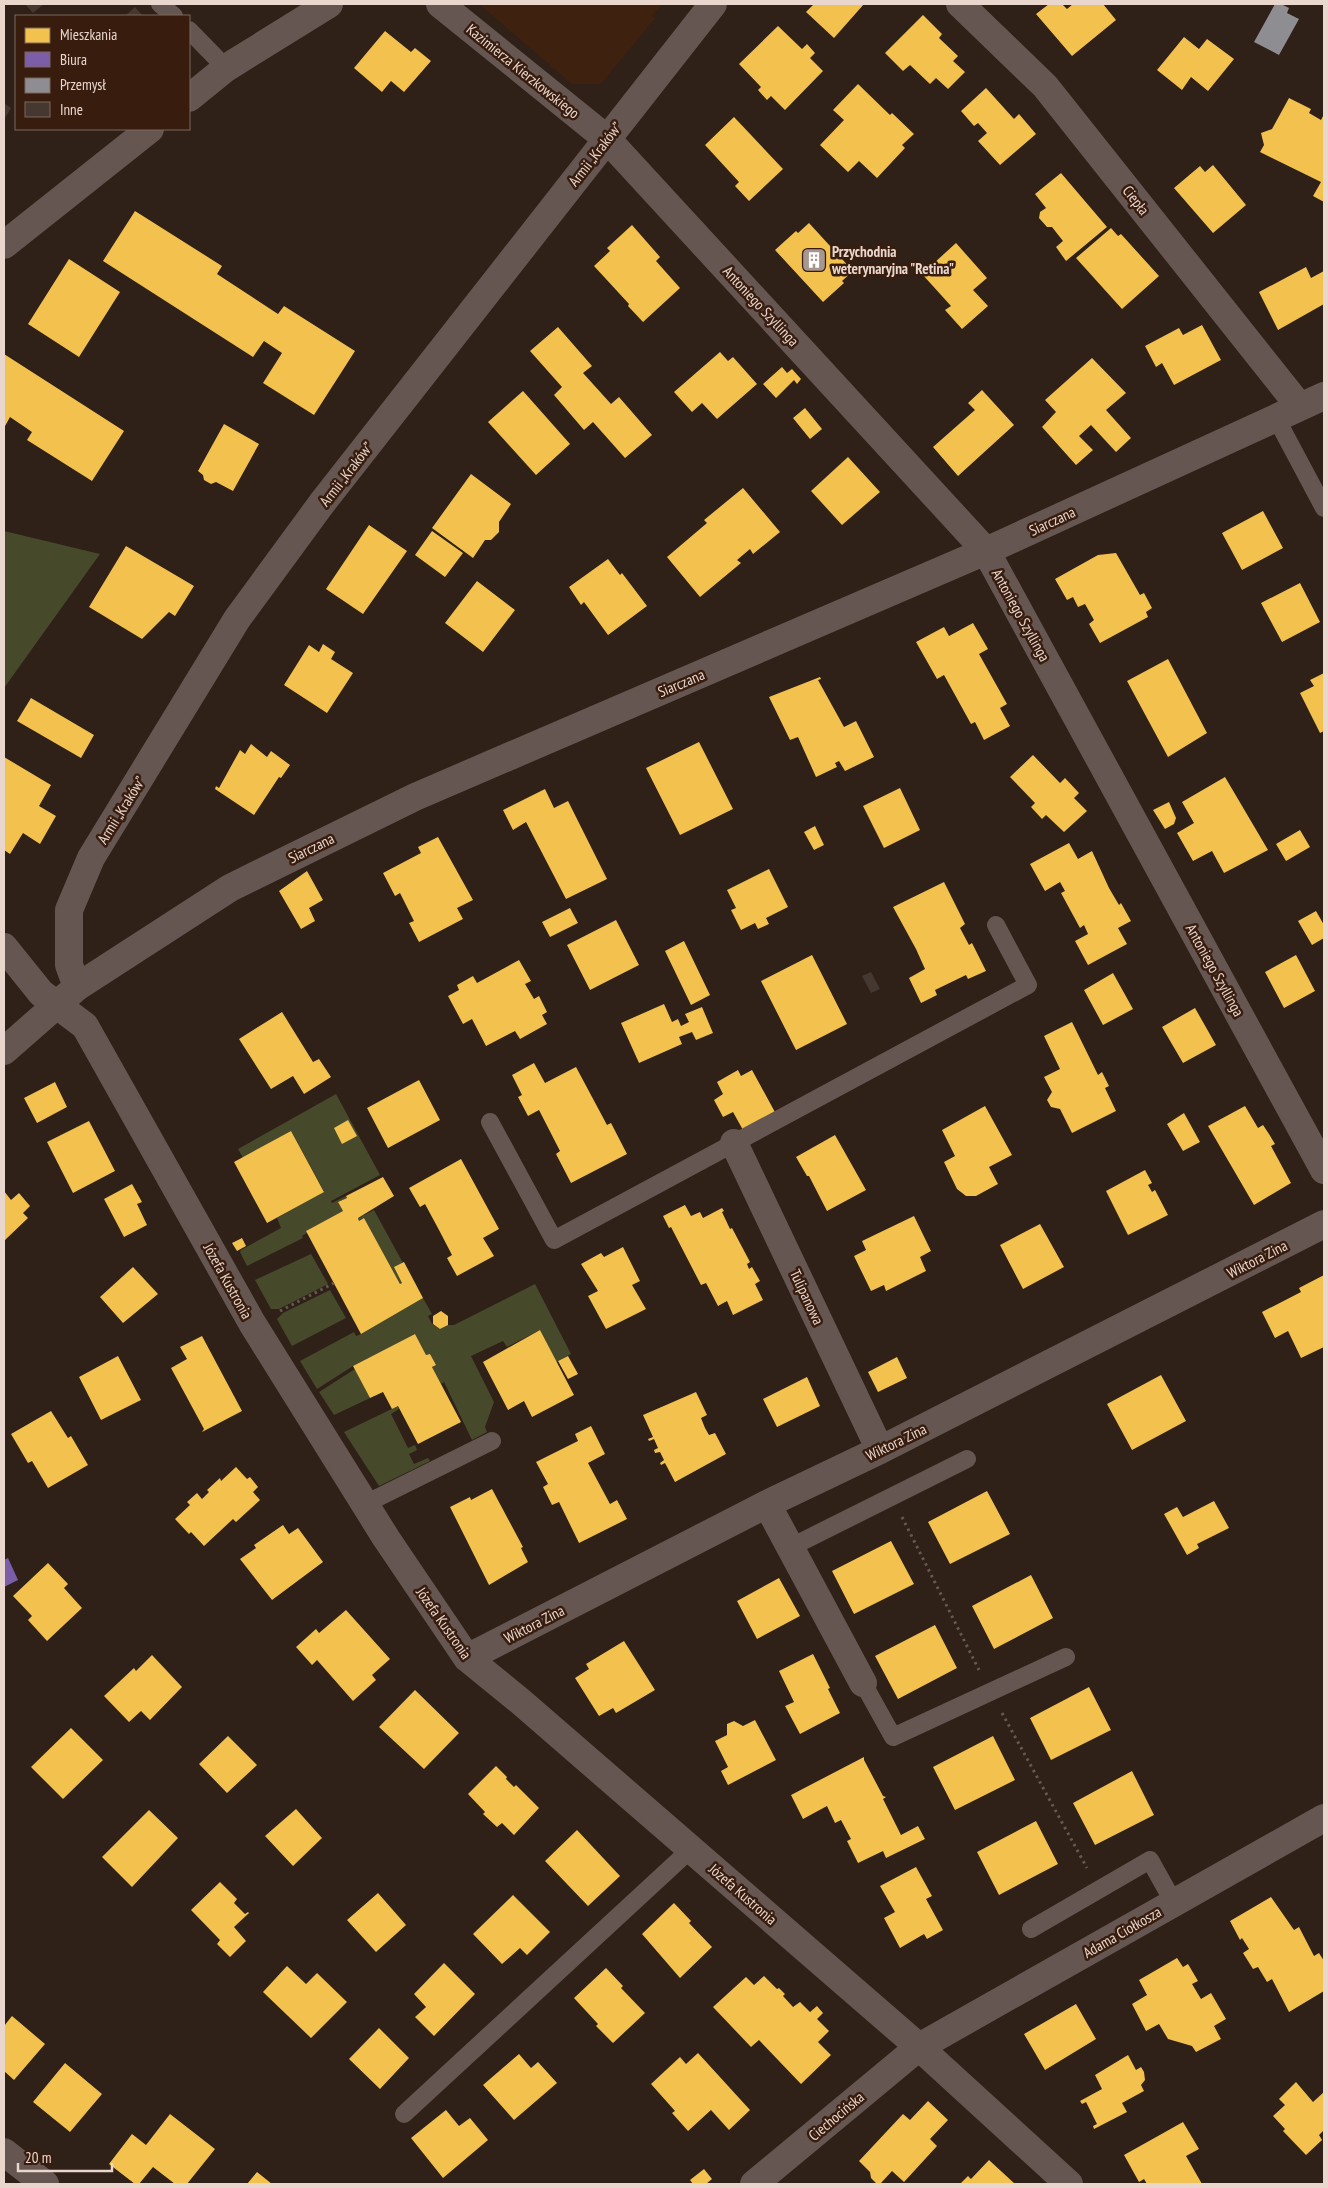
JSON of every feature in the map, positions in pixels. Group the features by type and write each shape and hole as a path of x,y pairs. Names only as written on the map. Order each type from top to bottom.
{"street":[{"path":"190,97 226,68 329,4"},
{"name":"Kazimierza Kierzkowskiego","path":"440,4 607,139"},
{"name":"Armii „Kraków”","path":"77,987 69,966 69,910 91,858 237,619 322,503 713,4"},
{"name":"Ciepła","path":"960,4 1045,86 1300,407"},
{"path":"4,245 149,130"},
{"name":"Antoniego Szyllinga","path":"607,139 986,551 1324,1170"},
{"name":"Siarczana","path":"57,1005 77,987 230,888 416,797 986,551 1324,396"},
{"name":"Józefa Kustronia","path":"4,947 41,993 85,1026 252,1323 365,1504 467,1658 520,1701 919,2047 1068,2184"},
{"path":"4,1051 57,1005"},
{"name":"Tulipanowa","path":"734,1143 880,1450"},
{"name":"Wiktora Zina","path":"467,1658 767,1504 880,1450 1324,1224"},
{"path":"767,1504 863,1683"},
{"name":"Adama Ciołkosza","path":"919,2047 1324,1818"},
{"name":"Ciechocińska","path":"754,2184 919,2047"},
{"path":"4,2152 45,2184"}],"lane":[{"path":"160,4 173,15"},
{"path":"190,31 226,68"},
{"path":"1276,418 1324,508"},
{"path":"490,1122 554,1240 1028,985 996,925"},
{"path":"365,1504 492,1441"},
{"path":"790,1548 968,1459"},
{"path":"863,1683 893,1738 1066,1657"},
{"path":"404,2114 691,1849"},
{"path":"1031,1929 1150,1860 1174,1903"}],"path":[{"path":"280,1311 334,1283"}],"shaded area":[{"path":"479,4 662,4 652,16 655,18 601,84 572,84"}],"green space":[{"path":"4,531 100,554 4,688"},
{"path":"336,1094 380,1175 331,1201 332,1203 346,1196 347,1198 338,1202 343,1211 306,1231 307,1233 302,1236 303,1238 247,1266 240,1252 241,1250 281,1228 277,1218 324,1191 291,1131 243,1158 238,1149"},
{"path":"374,1210 403,1263 402,1283 400,1284 364,1218 359,1221 358,1218"},
{"path":"311,1254 328,1284 279,1309 271,1309 255,1280"},
{"path":"535,1284 571,1354 556,1362 540,1330 507,1347 503,1341 471,1356 494,1402 485,1427 487,1432 472,1440 444,1382 441,1384 432,1367 435,1365 430,1354 426,1355 415,1334 353,1366 317,1389 300,1361 354,1332 356,1336 361,1334 423,1298 432,1314 428,1316 432,1324 440,1329 448,1325 454,1325"},
{"path":"330,1290 346,1318 292,1346 277,1319 283,1313"},
{"path":"355,1369 370,1398 334,1415 319,1392"},
{"path":"398,1406 399,1409 391,1414 408,1448 415,1445 417,1450 409,1454 414,1464 428,1458 430,1461 379,1486 344,1432"}],"building: Mieszkania":[{"path":"814,4 864,4 834,38 806,12"},
{"path":"1049,4 1062,4 1067,9 1073,4 1103,4 1116,20 1072,56 1036,14"},
{"path":"923,15 942,34 939,38 958,56 953,61 965,72 948,89 936,78 930,84 910,65 903,71 885,53"},
{"path":"778,26 802,49 807,44 815,53 810,58 823,71 785,110 771,96 767,100 758,90 761,87 739,64"},
{"path":"385,31 411,52 415,48 431,61 404,92 391,81 382,92 354,68"},
{"path":"1184,37 1199,49 1207,39 1234,59 1208,91 1191,77 1182,90 1157,70"},
{"path":"858,84 890,115 892,113 914,134 902,145 905,148 877,178 859,161 848,172 820,145 844,120 833,110"},
{"path":"986,88 1014,119 1019,114 1036,134 1000,165 978,141 987,133 978,123 974,126 961,111"},
{"path":"1289,98 1311,109 1309,113 1321,120 1324,114 1324,202 1313,196 1321,182 1260,152 1264,145 1261,133 1272,129"},
{"path":"734,117 783,169 749,201 735,186 739,182 705,145"},
{"path":"1213,165 1246,205 1213,233 1174,188 1200,166 1205,172"},
{"path":"1061,173 1107,227 1066,261 1056,247 1063,241 1052,227 1047,227 1039,218 1040,212 1046,208 1035,194"},
{"path":"135,211 222,266 217,274 278,314 284,306 355,351 314,415 263,383 282,353 264,341 253,357 103,261"},
{"name":"Przychodnia weterynaryjna \"Retina\"","path":"809,223 853,271 842,281 844,283 823,302 775,250 796,231 798,233"},
{"path":"632,225 660,257 656,261 680,288 643,322 594,266 610,251 607,248"},
{"path":"1111,228 1118,236 1121,234 1159,276 1122,309 1076,258"},
{"path":"956,243 987,278 973,290 988,306 962,329 945,310 951,306 922,274"},
{"path":"69,259 120,292 79,357 28,324"},
{"path":"1306,267 1311,278 1324,271 1324,304 1278,330 1259,292"},
{"path":"1202,325 1221,360 1174,385 1162,363 1156,367 1145,346 1179,328 1183,335"},
{"path":"558,327 592,366 583,373 611,404 619,397 652,435 625,458 593,422 584,430 554,395 562,387 530,351"},
{"path":"720,352 728,361 733,357 757,384 717,419 702,403 692,412 674,392"},
{"path":"4,354 124,431 92,481 27,440 32,432 10,417 4,428"},
{"path":"1092,358 1126,393 1106,410 1131,438 1116,452 1091,425 1079,436 1093,450 1076,465 1042,427 1056,412 1045,400"},
{"path":"782,367 787,373 792,369 801,379 797,384 794,380 776,398 763,384"},
{"path":"982,390 1014,425 958,476 933,447 975,410 968,403"},
{"path":"523,391 570,444 536,475 488,422"},
{"path":"805,408 822,429 810,439 793,418"},
{"path":"224,424 259,444 233,491 216,482 211,484 204,480 203,475 198,471"},
{"path":"848,457 880,492 842,525 811,491"},
{"path":"471,474 511,504 499,522 499,532 491,540 485,540 473,558 432,528"},
{"path":"743,488 780,532 753,554 750,549 737,560 741,563 700,597 667,557 707,523 704,520"},
{"path":"1263,511 1283,548 1242,570 1222,533"},
{"path":"369,525 407,551 363,614 326,589"},
{"path":"432,531 463,553 445,577 415,555"},
{"path":"126,546 194,586 175,616 169,612 142,639 89,607"},
{"path":"1116,553 1140,595 1144,593 1152,608 1146,612 1148,617 1100,643 1089,624 1094,620 1085,604 1078,607 1073,597 1067,600 1055,579 1098,555"},
{"path":"608,559 620,575 622,573 647,606 608,635 584,602 581,605 569,587"},
{"path":"477,581 515,610 483,652 445,623"},
{"path":"1300,583 1320,622 1282,642 1261,603"},
{"path":"973,623 988,649 979,654 1007,704 1000,708 1010,726 984,740 975,722 971,724 944,675 937,679 916,642 944,627 949,636"},
{"path":"323,644 335,652 331,659 353,673 327,713 284,685 309,645 319,652"},
{"path":"1168,659 1207,733 1168,757 1127,681"},
{"path":"1324,673 1324,731 1320,733 1300,693 1314,686 1310,680"},
{"path":"820,677 821,679 818,680 844,727 856,721 874,757 845,771 839,761 835,763 837,767 816,777 798,737 790,740 769,697"},
{"path":"31,698 94,735 81,758 17,721"},
{"path":"699,742 733,809 680,835 646,768"},
{"path":"251,744 267,757 271,751 290,765 281,778 279,777 254,815 215,789 216,786 219,788 240,750 245,754"},
{"path":"1033,755 1060,783 1065,778 1079,793 1074,798 1087,811 1064,832 1046,815 1042,819 1031,807 1035,803 1010,777"},
{"path":"4,757 51,785 39,806 56,816 40,844 23,833 10,854 4,850"},
{"path":"1225,777 1268,850 1224,873 1212,851 1193,861 1177,833 1194,823 1182,802"},
{"path":"900,788 920,830 884,848 863,806"},
{"path":"545,789 554,808 568,801 607,879 566,899 526,822 513,830 503,810"},
{"path":"1169,802 1176,818 1174,824 1165,829 1153,810"},
{"path":"815,826 824,845 814,850 804,832"},
{"path":"1300,830 1310,847 1286,861 1276,844"},
{"path":"438,837 473,900 457,908 463,919 419,942 409,923 414,921 400,893 395,896 383,873 421,853 418,847"},
{"path":"1069,843 1078,859 1092,851 1109,888 1119,905 1121,903 1131,921 1118,928 1127,944 1088,965 1075,941 1088,934 1084,925 1080,928 1061,893 1065,891 1060,882 1045,891 1030,864"},
{"path":"769,869 788,907 766,918 769,924 758,929 755,923 741,930 731,910 736,908 727,890"},
{"path":"307,871 323,900 309,908 315,921 301,929 279,891"},
{"path":"944,882 965,924 960,928 969,945 972,943 986,971 968,979 966,975 935,990 937,995 921,1003 909,978 925,969 893,907"},
{"path":"570,908 578,923 550,937 542,922"},
{"path":"1316,911 1324,925 1324,938 1312,945 1298,921"},
{"path":"616,920 639,965 590,990 567,945"},
{"path":"684,941 710,995 691,1005 665,951"},
{"path":"812,955 847,1024 796,1050 761,981"},
{"path":"1296,955 1315,991 1284,1008 1265,972"},
{"path":"519,960 531,981 525,984 534,999 539,996 547,1012 542,1015 547,1024 520,1039 515,1031 486,1046 472,1019 463,1024 448,996 459,990 457,985 473,976 477,983"},
{"path":"1113,973 1133,1009 1103,1025 1084,990"},
{"path":"664,1004 672,1022 678,1019 681,1026 689,1022 685,1014 702,1007 713,1033 696,1040 692,1032 679,1037 682,1044 639,1063 621,1023"},
{"path":"1195,1008 1216,1045 1183,1063 1162,1027"},
{"path":"282,1012 313,1062 319,1059 331,1077 304,1094 293,1076 271,1089 239,1039"},
{"path":"1072,1022 1098,1075 1102,1072 1109,1086 1105,1088 1116,1111 1072,1133 1060,1109 1051,1107 1047,1100 1052,1092 1044,1077 1060,1069 1044,1036"},
{"path":"534,1063 545,1083 576,1067 607,1125 611,1123 627,1154 571,1183 556,1154 560,1151 539,1110 528,1116 518,1097 522,1095 512,1075"},
{"path":"738,1070 741,1076 752,1070 776,1114 743,1130 733,1112 723,1117 714,1100 723,1094 717,1082"},
{"path":"419,1080 440,1120 388,1148 367,1108"},
{"path":"55,1082 67,1107 37,1123 24,1098"},
{"path":"985,1106 1012,1155 989,1167 998,1184 976,1196 966,1196 957,1189 944,1162 955,1156 942,1130"},
{"path":"1245,1106 1258,1128 1263,1125 1275,1144 1271,1146 1291,1183 1254,1205 1208,1126"},
{"path":"1184,1113 1200,1142 1183,1151 1167,1124"},
{"path":"348,1120 357,1136 342,1144 334,1128"},
{"path":"89,1121 115,1171 73,1193 47,1142"},
{"path":"291,1131 324,1192 267,1223 234,1162"},
{"path":"835,1135 866,1190 827,1211 809,1176 807,1176 796,1157"},
{"path":"461,1159 499,1229 483,1238 494,1256 457,1276 447,1258 452,1255 425,1204 420,1207 409,1188"},
{"path":"1145,1170 1152,1183 1148,1185 1152,1192 1155,1190 1168,1215 1128,1235 1106,1191"},
{"path":"383,1177 394,1196 358,1218 359,1221 364,1218 400,1284 402,1283 394,1267 404,1262 423,1298 361,1334 306,1231 343,1211 338,1202 347,1198 346,1196"},
{"path":"132,1184 142,1202 137,1204 147,1225 124,1237 104,1199"},
{"path":"4,1191 11,1200 19,1193 30,1206 23,1213 28,1218 5,1240"},
{"path":"685,1205 691,1216 700,1212 703,1218 722,1208 730,1229 732,1228 750,1262 747,1264 749,1269 752,1267 760,1281 755,1284 763,1300 733,1315 727,1301 718,1306 706,1283 701,1285 671,1227 669,1228 663,1216"},
{"path":"914,1216 931,1251 920,1257 926,1271 886,1291 884,1285 871,1291 854,1256 866,1250 862,1241"},
{"path":"1040,1224 1064,1267 1023,1289 1000,1245"},
{"path":"242,1238 246,1246 237,1251 232,1243"},
{"path":"623,1247 640,1281 632,1285 646,1309 606,1329 588,1296 598,1291 581,1264 601,1253 604,1257"},
{"path":"133,1267 158,1294 123,1323 100,1297"},
{"path":"1324,1275 1324,1347 1301,1358 1288,1331 1275,1338 1262,1312 1301,1292 1299,1288"},
{"path":"441,1311 448,1316 448,1325 440,1329 433,1324 433,1316"},
{"path":"540,1330 574,1395 532,1417 524,1401 508,1410 483,1362"},
{"path":"415,1334 426,1355 430,1354 436,1365 432,1367 461,1422 418,1444 398,1406 392,1409 383,1392 370,1398 353,1366"},
{"path":"202,1336 242,1411 202,1432 204,1429 171,1368 187,1359 180,1347"},
{"path":"118,1356 141,1400 101,1420 79,1377"},
{"path":"568,1356 578,1374 568,1379 558,1361"},
{"path":"897,1357 907,1378 878,1392 868,1372"},
{"path":"1161,1375 1186,1421 1132,1450 1107,1404"},
{"path":"807,1377 820,1406 777,1427 763,1399"},
{"path":"696,1392 707,1415 701,1418 705,1428 709,1435 715,1433 726,1454 675,1482 665,1463 661,1465 660,1463 664,1460 660,1452 655,1453 654,1450 658,1448 654,1439 649,1441 648,1439 653,1437 643,1415"},
{"path":"51,1411 68,1438 71,1436 88,1465 48,1488 32,1461 28,1463 11,1434"},
{"path":"591,1426 605,1454 588,1463 610,1504 617,1500 627,1519 579,1543 559,1502 552,1505 543,1487 548,1484 536,1462 578,1441 575,1434"},
{"path":"236,1467 247,1479 250,1477 258,1487 253,1492 260,1500 236,1522 233,1519 204,1546 175,1519 190,1505 187,1502 197,1493 202,1499 209,1492 207,1490 220,1478 221,1481"},
{"path":"492,1489 523,1547 521,1548 528,1562 489,1585 450,1507 470,1497 471,1500"},
{"path":"987,1491 1010,1534 950,1564 928,1522"},
{"path":"1214,1501 1229,1528 1197,1544 1199,1548 1187,1555 1164,1514 1177,1507 1183,1517"},
{"path":"283,1525 289,1534 298,1528 323,1562 272,1600 240,1559 256,1548 254,1545"},
{"path":"891,1541 914,1584 854,1614 832,1571"},
{"path":"48,1563 68,1584 64,1588 82,1608 47,1641 28,1620 32,1616 13,1596"},
{"path":"1031,1575 1053,1618 994,1649 972,1606"},
{"path":"779,1578 800,1616 757,1639 737,1601"},
{"path":"346,1610 390,1659 372,1675 376,1680 353,1701 317,1660 312,1665 296,1647 316,1629 319,1633"},
{"path":"935,1625 957,1668 898,1699 875,1656"},
{"path":"624,1641 655,1690 616,1713 613,1708 599,1716 575,1678 589,1669 586,1664"},
{"path":"813,1654 840,1713 800,1734 785,1706 794,1702 779,1671"},
{"path":"152,1655 182,1687 150,1720 141,1711 129,1722 104,1696 134,1668 136,1671"},
{"path":"1089,1687 1111,1730 1051,1760 1030,1718"},
{"path":"415,1690 459,1733 424,1769 379,1727"},
{"path":"755,1720 776,1760 728,1785 721,1771 728,1767 715,1741 727,1735 727,1724 734,1721 743,1726"},
{"path":"71,1728 103,1760 63,1799 31,1767"},
{"path":"228,1736 257,1765 227,1793 199,1764"},
{"path":"993,1736 1015,1780 955,1810 933,1767"},
{"path":"864,1757 883,1796 886,1797 883,1799 901,1835 918,1826 925,1839 886,1858 883,1851 858,1863 847,1841 851,1839 841,1820 835,1823 827,1806 803,1819 791,1795"},
{"path":"496,1766 514,1787 516,1785 539,1808 514,1835 502,1823 497,1827 483,1814 485,1812 468,1794"},
{"path":"1132,1771 1154,1815 1095,1845 1073,1803"},
{"path":"296,1809 322,1838 293,1866 265,1836"},
{"path":"149,1810 178,1838 132,1887 102,1857"},
{"path":"1036,1821 1058,1864 999,1895 977,1852"},
{"path":"577,1830 620,1876 588,1906 545,1861"},
{"path":"916,1867 932,1896 926,1899 943,1930 927,1939 924,1934 900,1948 884,1918 895,1912 880,1886"},
{"path":"220,1882 237,1899 234,1903 245,1914 249,1913 234,1927 246,1941 230,1957 217,1944 220,1940 191,1910"},
{"path":"378,1893 406,1925 376,1952 347,1920"},
{"path":"513,1895 550,1932 527,1955 520,1948 502,1964 473,1934"},
{"path":"1271,1897 1294,1930 1299,1927 1314,1956 1319,1953 1324,1961 1324,1991 1289,2012 1272,1979 1267,1982 1258,1967 1253,1969 1243,1953 1249,1949 1242,1938 1240,1940 1230,1921"},
{"path":"674,1903 691,1921 689,1923 712,1947 680,1978 642,1934"},
{"path":"1177,1958 1183,1967 1188,1964 1198,1981 1192,1984 1201,1999 1211,1993 1226,2019 1214,2026 1221,2039 1196,2052 1192,2046 1168,2039 1159,2024 1146,2031 1132,2004 1147,1995 1139,1980"},
{"path":"444,1963 475,1994 434,2036 415,2017 426,2007 414,1994"},
{"path":"287,1966 306,1984 317,1973 347,2002 311,2038 263,1992"},
{"path":"606,1968 623,1986 621,1988 645,2013 613,2043 596,2026 598,2024 574,1998"},
{"path":"764,1976 785,1994 783,1996 793,2007 800,2002 810,2012 817,2006 823,2013 817,2019 829,2031 818,2042 831,2055 801,2084 759,2040 751,2047 713,2007 746,1977 754,1985"},
{"path":"1076,2004 1096,2039 1045,2070 1024,2034"},
{"path":"12,2016 45,2044 14,2080 4,2071 4,2026"},
{"path":"379,2028 409,2058 380,2089 349,2059"},
{"path":"698,2053 750,2110 729,2130 711,2110 688,2131 672,2113 675,2111 651,2084 680,2057 686,2064"},
{"path":"519,2054 531,2068 538,2062 557,2083 514,2120 483,2085"},
{"path":"1128,2055 1136,2070 1141,2067 1144,2072 1145,2080 1141,2085 1144,2091 1122,2103 1127,2112 1094,2129 1093,2126 1097,2124 1086,2102 1082,2104 1080,2101 1102,2089 1095,2075"},
{"path":"65,2063 102,2094 70,2132 33,2102"},
{"path":"1296,2082 1313,2102 1324,2092 1324,2130 1319,2135 1322,2140 1306,2155 1283,2131 1285,2129 1273,2116 1285,2105 1279,2099"},
{"path":"928,2101 948,2120 930,2139 937,2146 904,2182 892,2171 881,2183 876,2183 871,2178 870,2172 859,2161 903,2114 910,2120"},
{"path":"446,2110 459,2126 470,2118 488,2140 443,2178 411,2138"},
{"path":"170,2114 215,2149 187,2184 175,2184 153,2167 139,2184 135,2184 109,2164 132,2134 146,2145"},
{"path":"1183,2122 1199,2149 1186,2156 1202,2184 1147,2184 1144,2179 1139,2182 1124,2155"},
{"path":"989,2160 1015,2184 960,2184 968,2176 971,2179"},
{"path":"704,2169 712,2179 706,2184 693,2184 690,2180"},
{"path":"257,2172 272,2184 247,2184"}],"building: Biura":[{"path":"8,1558 18,1580 4,1587 4,1560"}],"building: Przemysł":[{"path":"1275,4 1281,4 1289,8 1287,13 1299,19 1279,55 1254,42"}],"building: Inne":[{"path":"25,4 44,4 33,13"},
{"path":"135,7 142,15 126,15"},
{"path":"4,103 11,108 4,120"},
{"path":"871,972 880,989 871,993 862,976"}],"place":[{"name":"Przychodnia weterynaryjna \"Retina\"","path":"814,260"}]}
